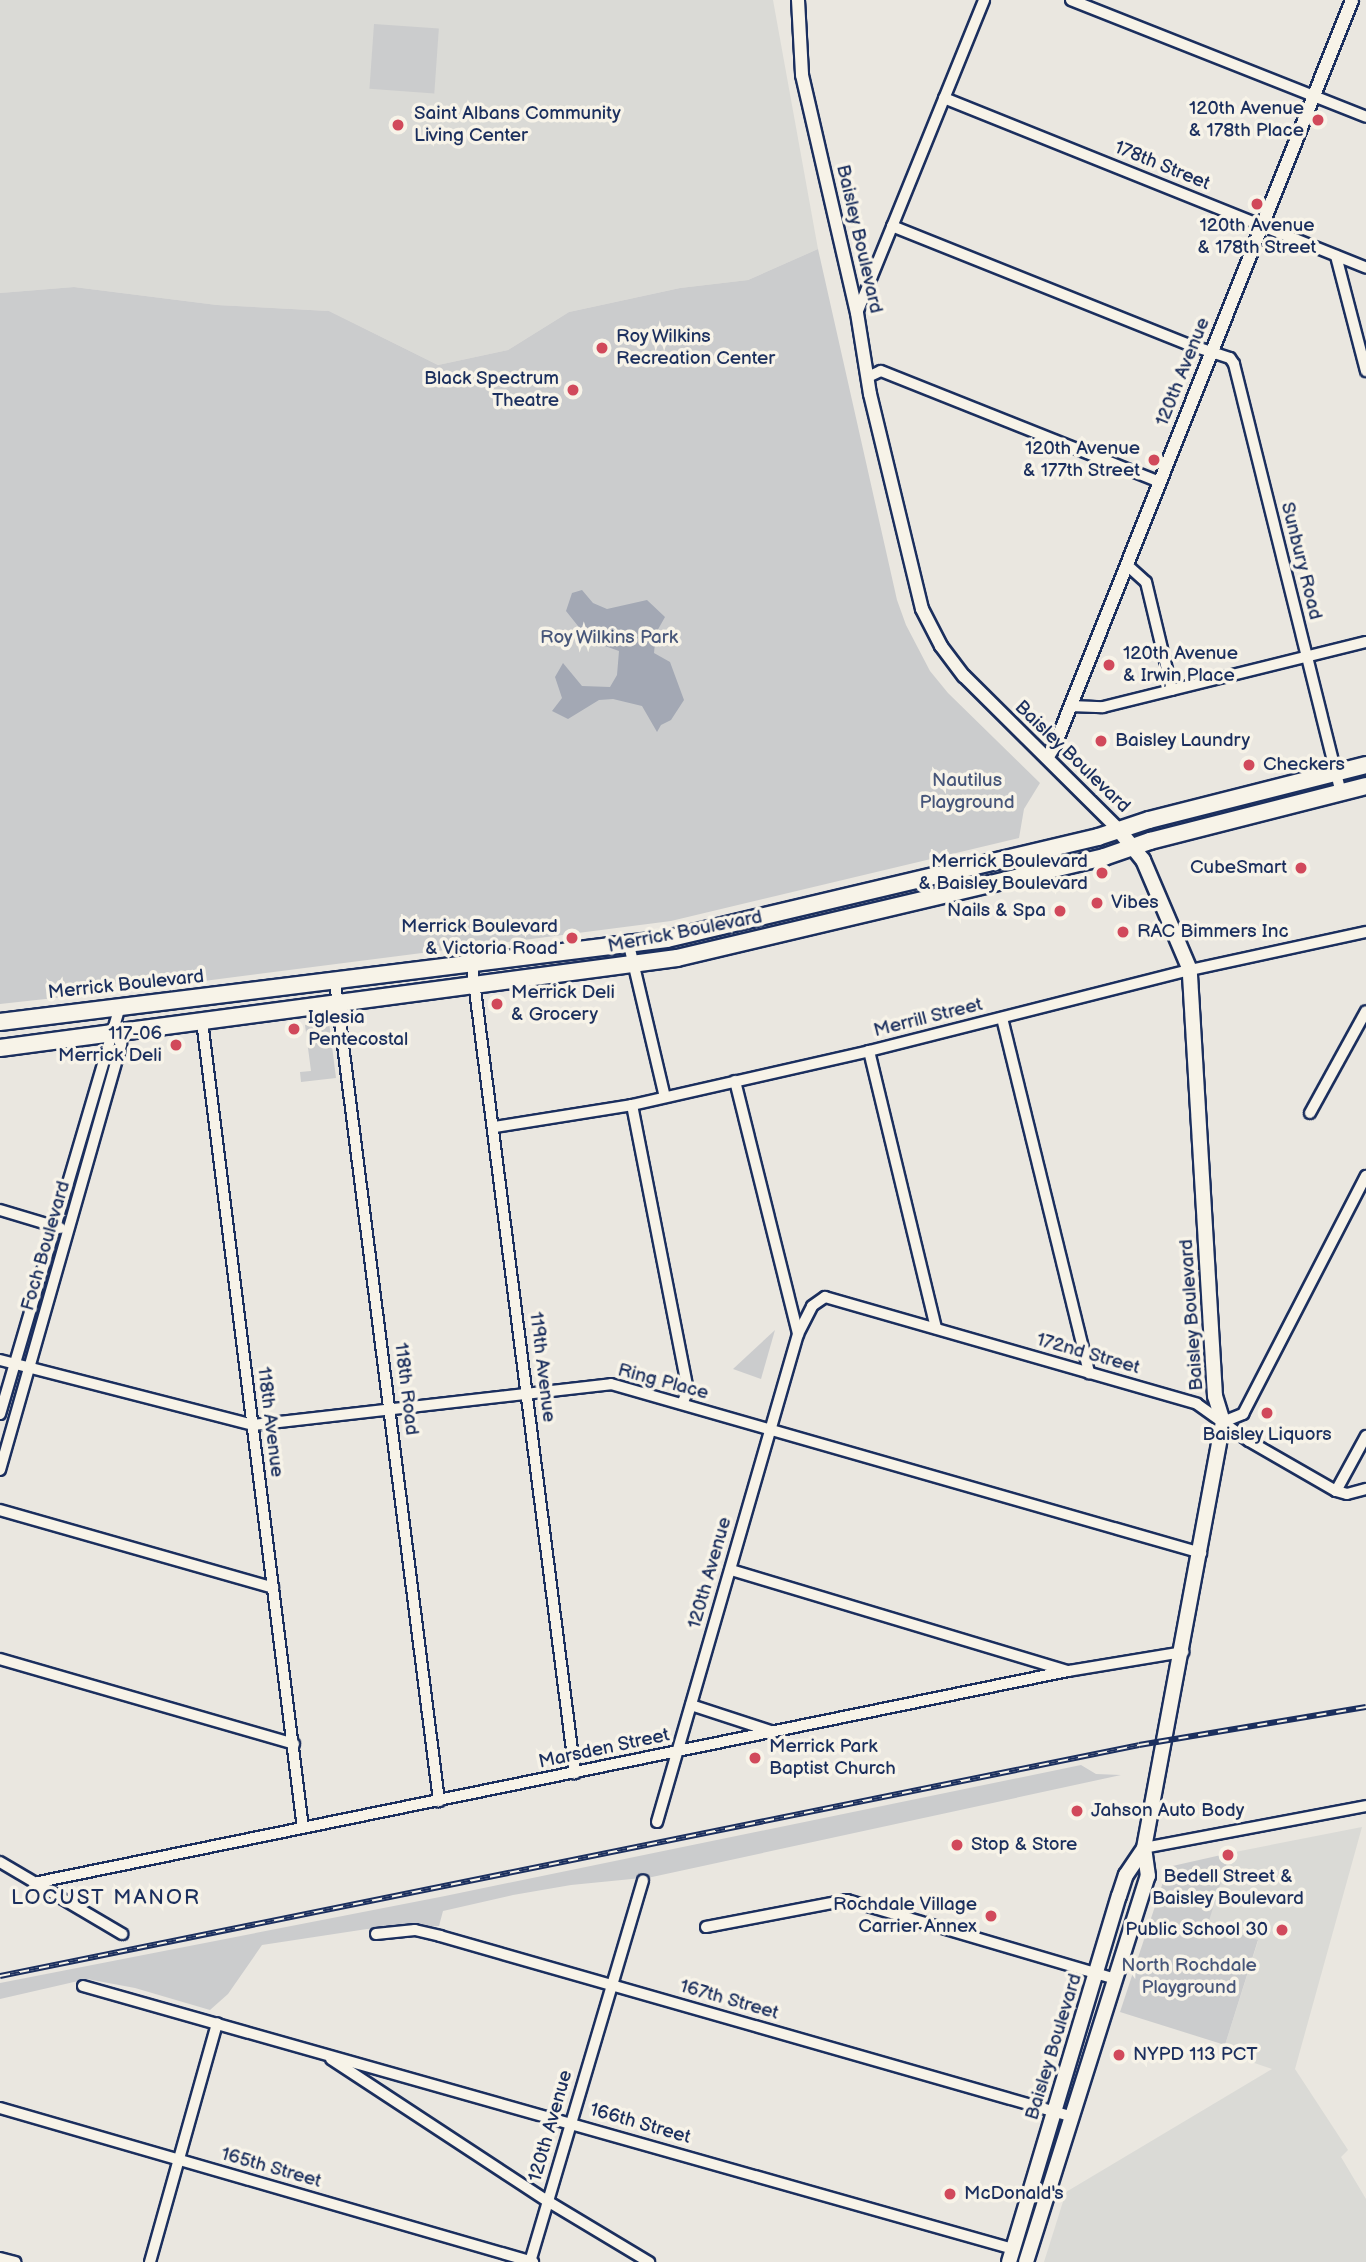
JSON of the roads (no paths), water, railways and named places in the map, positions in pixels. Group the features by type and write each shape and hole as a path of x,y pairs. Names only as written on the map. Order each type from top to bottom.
{"main road":[{"name":"Merrick Boulevard","path":"0,1022 120,1005 472,966 629,945 703,931 1119,830 1366,765"},
{"name":"Merrick Boulevard","path":"0,1048 634,966 1045,871 1366,786"},
{"name":"Baisley Boulevard","path":"1027,2258 1148,1875 1144,1848 1165,1725 1201,1553 1223,1422 1215,1396 1190,970 1151,877 1119,830"},
{"name":"Baisley Boulevard","path":"1011,2255 1126,1875 1144,1848"},
{"path":"1011,2255 1027,2258"}],"street":[{"name":"Baisley Boulevard","path":"798,0 802,75 922,609 941,646 964,676 1119,830"},
{"path":"857,313 984,0"},
{"path":"1071,0 1366,117"},
{"name":"120th Avenue","path":"1047,758 1127,565 1352,0"},
{"name":"178th Street","path":"944,98 1366,268"},
{"path":"892,226 1186,344 1212,350"},
{"path":"1336,256 1366,371"},
{"name":"Sunbury Road","path":"1212,350 1230,358 1234,364 1341,793"},
{"path":"868,377 881,371 1160,482"},
{"path":"1127,565 1146,582 1172,690"},
{"path":"1070,706 1103,707 1366,642"},
{"name":"Merrill Street","path":"495,1126 632,1105 869,1051 1190,970 1366,932"},
{"path":"629,945 665,1097"},
{"name":"119th Avenue","path":"472,966 477,986 495,1126 575,1773"},
{"name":"118th Road","path":"335,982 340,1002 439,1801"},
{"name":"Foch Boulevard","path":"0,1414 120,1005"},
{"path":"1310,1112 1366,1011"},
{"path":"1002,1018 1089,1373"},
{"name":"118th Avenue","path":"202,1021 303,1828"},
{"name":"Foch Boulevard","path":"0,1470 121,1044 114,1032"},
{"path":"869,1051 936,1328"},
{"path":"735,1081 798,1334"},
{"path":"632,1105 688,1390 682,1404"},
{"path":"1223,1422 1243,1414 1366,1176"},
{"path":"0,1210 69,1230"},
{"name":"172nd Street","path":"798,1334 812,1306 825,1297 1197,1404 1249,1441 1336,1491"},
{"name":"120th Avenue","path":"657,1822 798,1334"},
{"path":"0,1360 253,1425"},
{"name":"Ring Place","path":"253,1425 611,1384 1201,1553"},
{"path":"1366,1436 1336,1491 1348,1494 1366,1489"},
{"path":"0,1510 274,1588"},
{"path":"731,1570 1068,1671"},
{"name":"Marsden Street","path":"34,1883 1068,1671 1182,1652"},
{"path":"0,1659 294,1744"},
{"path":"691,1705 774,1732"},
{"path":"1144,1848 1366,1805"},
{"path":"0,1862 122,1934"},
{"name":"120th Avenue","path":"531,2262 643,1880"},
{"path":"706,1927 847,1900 1115,1979"},
{"name":"167th Street","path":"376,1934 415,1930 1070,2116"},
{"name":"166th Street","path":"83,1986 571,2123 1011,2255"},
{"path":"150,2262 217,2023"},
{"path":"322,2053 549,2202 649,2262"},
{"name":"165th Street","path":"0,2108 531,2262"},
{"path":"0,2258 15,2262"}],"railway":[{"path":"0,1976 1139,1745 1366,1707"}],"place":[{"name":"120th Avenue & 178th Place","path":"1318,120"},
{"name":"Saint Albans Community Living Center","path":"398,125"},
{"name":"120th Avenue & 178th Street","path":"1257,204"},
{"name":"Roy Wilkins Recreation Center","path":"602,348"},
{"name":"Black Spectrum Theatre","path":"573,390"},
{"name":"120th Avenue & 177th Street","path":"1154,460"},
{"name":"120th Avenue & Irwin Place","path":"1109,665"},
{"name":"Baisley Laundry","path":"1101,741"},
{"name":"Checkers","path":"1249,765"},
{"name":"CubeSmart","path":"1301,868"},
{"name":"Merrick Boulevard & Baisley Boulevard","path":"1102,873"},
{"name":"Vibes","path":"1097,903"},
{"name":"Nails & Spa","path":"1060,911"},
{"name":"RAC Bimmers Inc","path":"1123,932"},
{"name":"Merrick Boulevard & Victoria Road","path":"572,938"},
{"name":"Merrick Deli & Grocery","path":"497,1004"},
{"name":"Iglesia Pentecostal","path":"294,1029"},
{"name":"117-06 Merrick Deli","path":"176,1045"},
{"name":"Baisley Liquors","path":"1267,1413"},
{"name":"Merrick Park Baptist Church","path":"755,1758"},
{"name":"Jahson Auto Body","path":"1077,1811"},
{"name":"Stop & Store","path":"957,1845"},
{"name":"Bedell Street & Baisley Boulevard","path":"1228,1855"},
{"name":"Rochdale Village Carrier Annex","path":"991,1916"},
{"name":"Public School 30","path":"1282,1930"},
{"name":"NYPD 113 PCT","path":"1119,2055"},
{"name":"McDonald's","path":"950,2194"}],"district":[{"name":"LOCUST MANOR","path":"106,1898"}],"park label":[{"name":"Roy Wilkins Park","path":"609,638"},
{"name":"Nautilus Playground","path":"967,792"},
{"name":"North Rochdale Playground","path":"1189,1977"}]}
